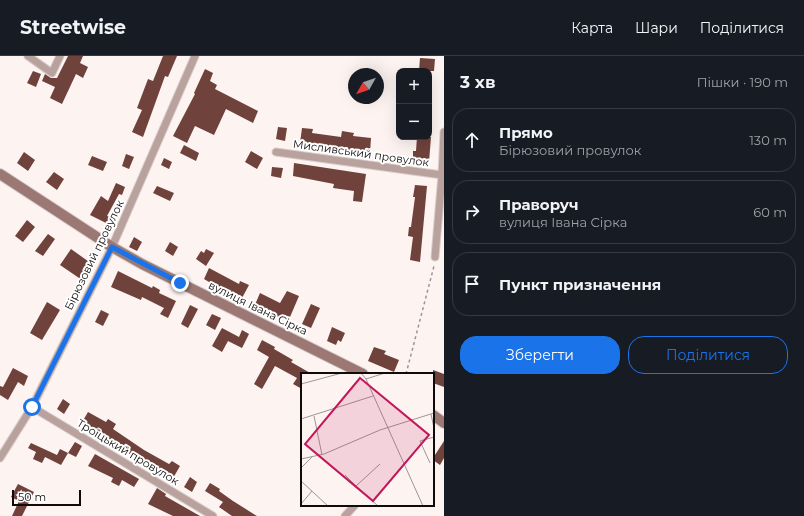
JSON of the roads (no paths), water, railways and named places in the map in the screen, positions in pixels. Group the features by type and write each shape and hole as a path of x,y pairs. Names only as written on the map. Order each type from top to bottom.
{"street":[{"path":"28,56 52,73 60,56"},
{"name":"Бірюзовий провулок","path":"0,458 32,407 112,247 195,56"},
{"name":"Мисливський провулок","path":"435,257 444,132"},
{"name":"Мисливський провулок","path":"276,152 442,175"},
{"name":"вулиця Івана Сірка","path":"0,174 112,247 142,264 362,373"},
{"name":"Троїцький провулок","path":"32,407 213,516"},
{"path":"434,416 444,423"},
{"path":"345,516 354,506"}]}
